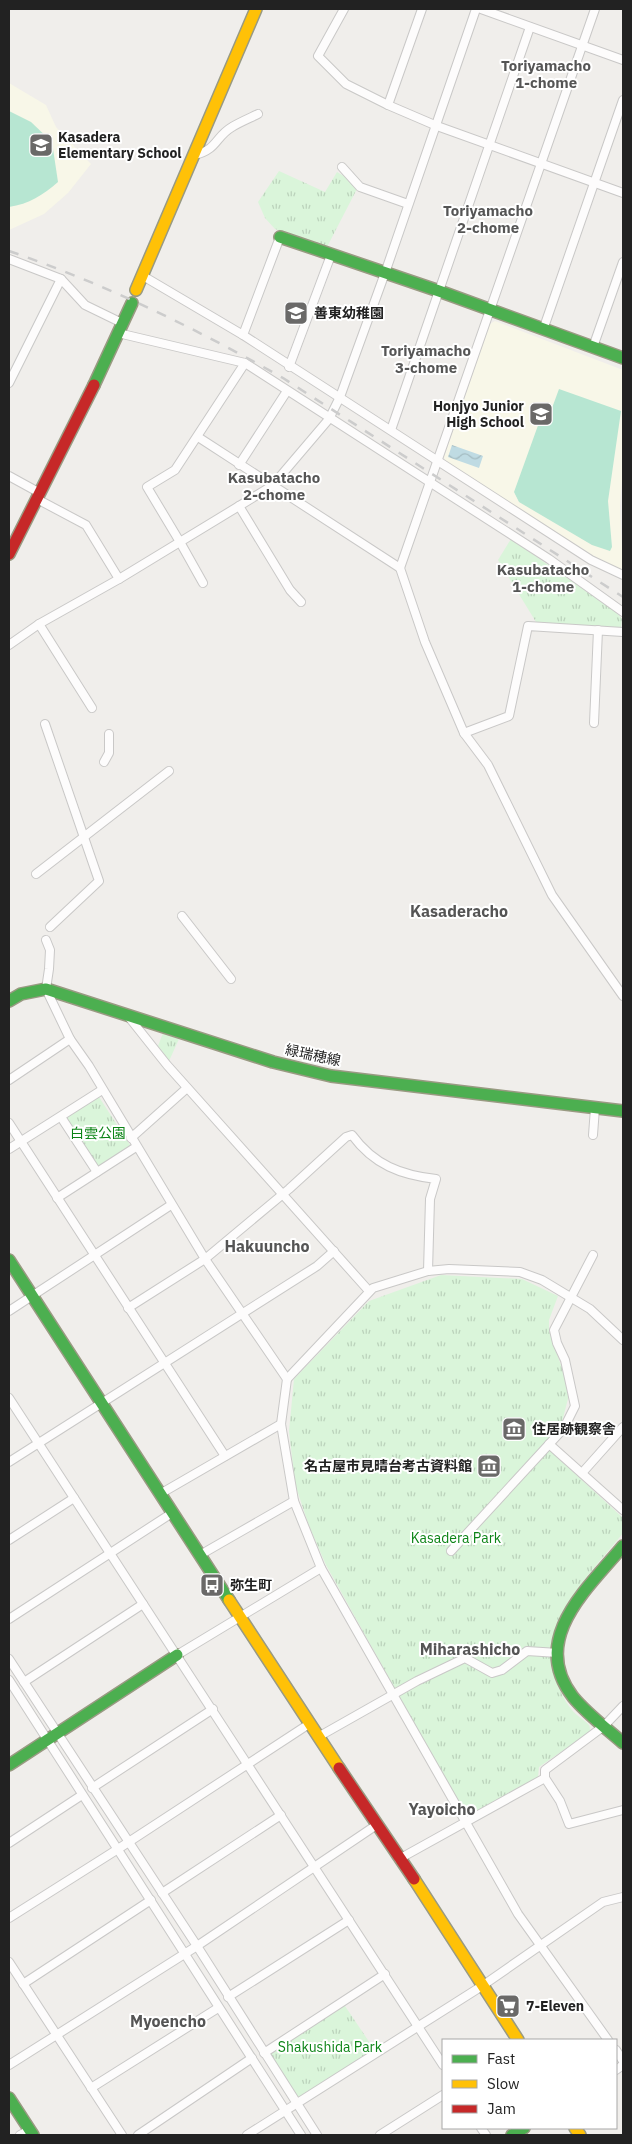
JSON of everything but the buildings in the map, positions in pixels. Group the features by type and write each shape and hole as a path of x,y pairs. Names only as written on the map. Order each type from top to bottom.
{"street":[{"path":"136,290 256,9"},
{"path":"344,9 318,56 346,84 437,126 623,193"},
{"path":"388,105 422,9"},
{"path":"9,645 39,624 119,579 272,486 329,419 340,397 385,273 476,9"},
{"path":"481,9 623,60"},
{"path":"400,568 595,9"},
{"path":"391,430 530,27"},
{"path":"543,330 623,100"},
{"path":"195,155 209,152 221,136 232,127 258,114"},
{"path":"342,167 360,187 408,204"},
{"path":"243,335 280,237 439,291 623,358"},
{"path":"289,366 331,255"},
{"path":"9,259 61,279 85,305 120,328 245,363 329,419 549,559 623,612"},
{"path":"593,347 623,262"},
{"path":"142,276 243,335 591,560 623,575"},
{"path":"9,383 61,279"},
{"path":"9,554 81,413 132,303"},
{"path":"203,583 147,487 175,470 245,363"},
{"path":"239,464 287,391"},
{"path":"198,437 400,568 426,642 464,733 488,765 552,895 623,996"},
{"path":"9,476 86,525 119,579"},
{"path":"239,506 290,590 301,602"},
{"path":"39,624 92,708"},
{"path":"464,733 509,716 528,626 623,632"},
{"path":"594,723 598,630"},
{"path":"45,724 99,881 50,927"},
{"path":"104,762 109,753 109,734"},
{"path":"36,874 170,772"},
{"path":"182,916 231,979"},
{"path":"46,940 50,950 46,989 70,1039 89,1066 136,1148 205,1259 287,1380"},
{"name":"緑瑞穂線","path":"9,1001 21,994 46,989 255,1056 331,1076 623,1111"},
{"path":"127,1014 188,1088 369,1291"},
{"path":"9,1080 70,1039"},
{"path":"130,1138 188,1088"},
{"path":"9,1149 102,1090"},
{"path":"593,1135 595,1108"},
{"path":"61,1116 97,1172"},
{"path":"9,1123 225,1456"},
{"path":"128,1308 205,1259 283,1194 346,1137 352,1135 371,1156 392,1170 436,1179 430,1199 428,1271"},
{"path":"57,1198 136,1148"},
{"path":"9,1311 171,1205"},
{"path":"9,1462 317,1266 334,1251"},
{"path":"451,1551 564,1428 575,1406 566,1360 556,1343 554,1330 594,1255"},
{"path":"9,1260 309,1724 378,1824 399,1860 517,2039"},
{"path":"607,2039 518,1914 321,1568 294,1502 281,1424 287,1380 369,1291 428,1271 449,1269 520,1272 542,1280 590,1309 623,1340"},
{"path":"9,1398 442,2063"},
{"path":"160,1494 281,1424"},
{"path":"582,1473 623,1427"},
{"path":"549,1444 623,1510"},
{"path":"9,1540 74,1498"},
{"path":"200,1555 294,1502"},
{"path":"9,1619 172,1513"},
{"path":"623,1546 576,1603 561,1627 558,1653 560,1676 573,1697 623,1743"},
{"path":"9,1765 177,1655 321,1568"},
{"path":"24,1682 143,1604"},
{"path":"318,1737 465,1658 492,1673 502,1670 527,1651 558,1653"},
{"path":"9,1660 24,1682 82,1795 185,1952 218,2008 301,2135"},
{"path":"9,1680 11,1690 92,1788 197,1946 318,2135"},
{"path":"623,1706 604,1726 545,1770 545,1778 560,1801 569,1824 623,1810"},
{"path":"92,1788 212,1709"},
{"path":"9,1918 309,1724"},
{"path":"399,1860 545,1778"},
{"path":"9,1843 82,1795"},
{"path":"162,1893 281,1815"},
{"path":"9,2065 197,1946 378,1824"},
{"path":"247,2135 482,1986 603,1902 623,1897"},
{"path":"23,1984 151,1900"},
{"path":"228,1997 349,1920"},
{"path":"9,1962 122,2135"},
{"path":"264,2053 384,1974"},
{"path":"91,2088 218,2008"},
{"path":"138,2135 252,2058"},
{"path":"380,2135 442,2096"},
{"path":"9,2098 27,2134"}],"shaded area":[{"name":"Kasadera Elementary School","path":"9,83 46,105 56,127 91,164 68,193 44,214 9,230"},
{"name":"Honjyo Junior High School","path":"495,321 623,370 623,467 620,506 623,571 588,553 445,461 444,457 490,324"}],"green space":[{"path":"9,111 31,122 52,142 58,182 35,198 23,204 9,207"},
{"path":"279,171 325,192 337,172 359,185 327,247 275,229 265,218 258,202"},
{"path":"559,389 621,411 608,501 612,547 610,551 592,545 519,502 514,492 545,406 552,408"},
{"path":"511,539 616,612 622,619 621,628 536,622 498,560"},
{"path":"163,1033 179,1039 169,1061 158,1046"},
{"name":"白雲公園","path":"99,1097 132,1148 97,1170 65,1118"},
{"name":"Kasadera Park","path":"441,1275 522,1279 558,1296 549,1320 549,1331 570,1391 562,1422 544,1445 623,1518 623,1533 581,1584 568,1604 558,1623 552,1644 551,1665 558,1686 571,1709 589,1725 590,1732 539,1767 538,1777 471,1816 466,1816 326,1565 309,1526 295,1484 289,1431 294,1379 369,1301"},
{"name":"Shakushida Park","path":"343,2003 376,2052 297,2102 265,2054"}],"water":[{"path":"452,445 483,456 479,468 448,457"}],"railway":[{"path":"9,251 80,278 149,308 283,378 623,597"}],"traffic: fast":[{"path":"280,237 439,291 623,358"},
{"path":"94,385 132,303"},
{"path":"9,1001 21,994 46,989 273,1062 331,1076 623,1111"},
{"path":"9,1260 229,1600"},
{"path":"623,1546 580,1597 568,1615 560,1635 557,1655 561,1676 573,1697 590,1715 623,1743"},
{"path":"9,1765 177,1655"},
{"path":"9,2098 33,2135"},
{"path":"512,2135 522,2129"}],"traffic: slow":[{"path":"136,290 256,9"},
{"path":"229,1600 339,1768"},
{"path":"414,1879 517,2039"},
{"path":"576,2129 580,2135"}],"traffic: jam":[{"path":"9,554 94,385"},
{"path":"339,1768 414,1879"}],"place":[{"name":"Kasadera Elementary School","path":"41,145"},
{"name":"善東幼稚園","path":"296,313"},
{"name":"Honjyo Junior High School","path":"541,414"},
{"name":"住居跡観察舎","path":"514,1429"},
{"name":"名古屋市見晴台考古資料館","path":"489,1466"},
{"name":"弥生町","path":"212,1585"},
{"name":"7-Eleven","path":"508,2006"}],"district":[{"name":"Toriyamacho 1-chome","path":"546,74"},
{"name":"Toriyamacho 2-chome","path":"488,220"},
{"name":"Toriyamacho 3-chome","path":"426,360"},
{"name":"Kasubatacho 2-chome","path":"274,486"},
{"name":"Kasubatacho 1-chome","path":"543,578"},
{"name":"Kasaderacho","path":"459,911"},
{"name":"Hakuuncho","path":"267,1246"},
{"name":"Miharashicho","path":"470,1649"},
{"name":"Yayoicho","path":"442,1809"},
{"name":"Myoencho","path":"168,2021"}]}
